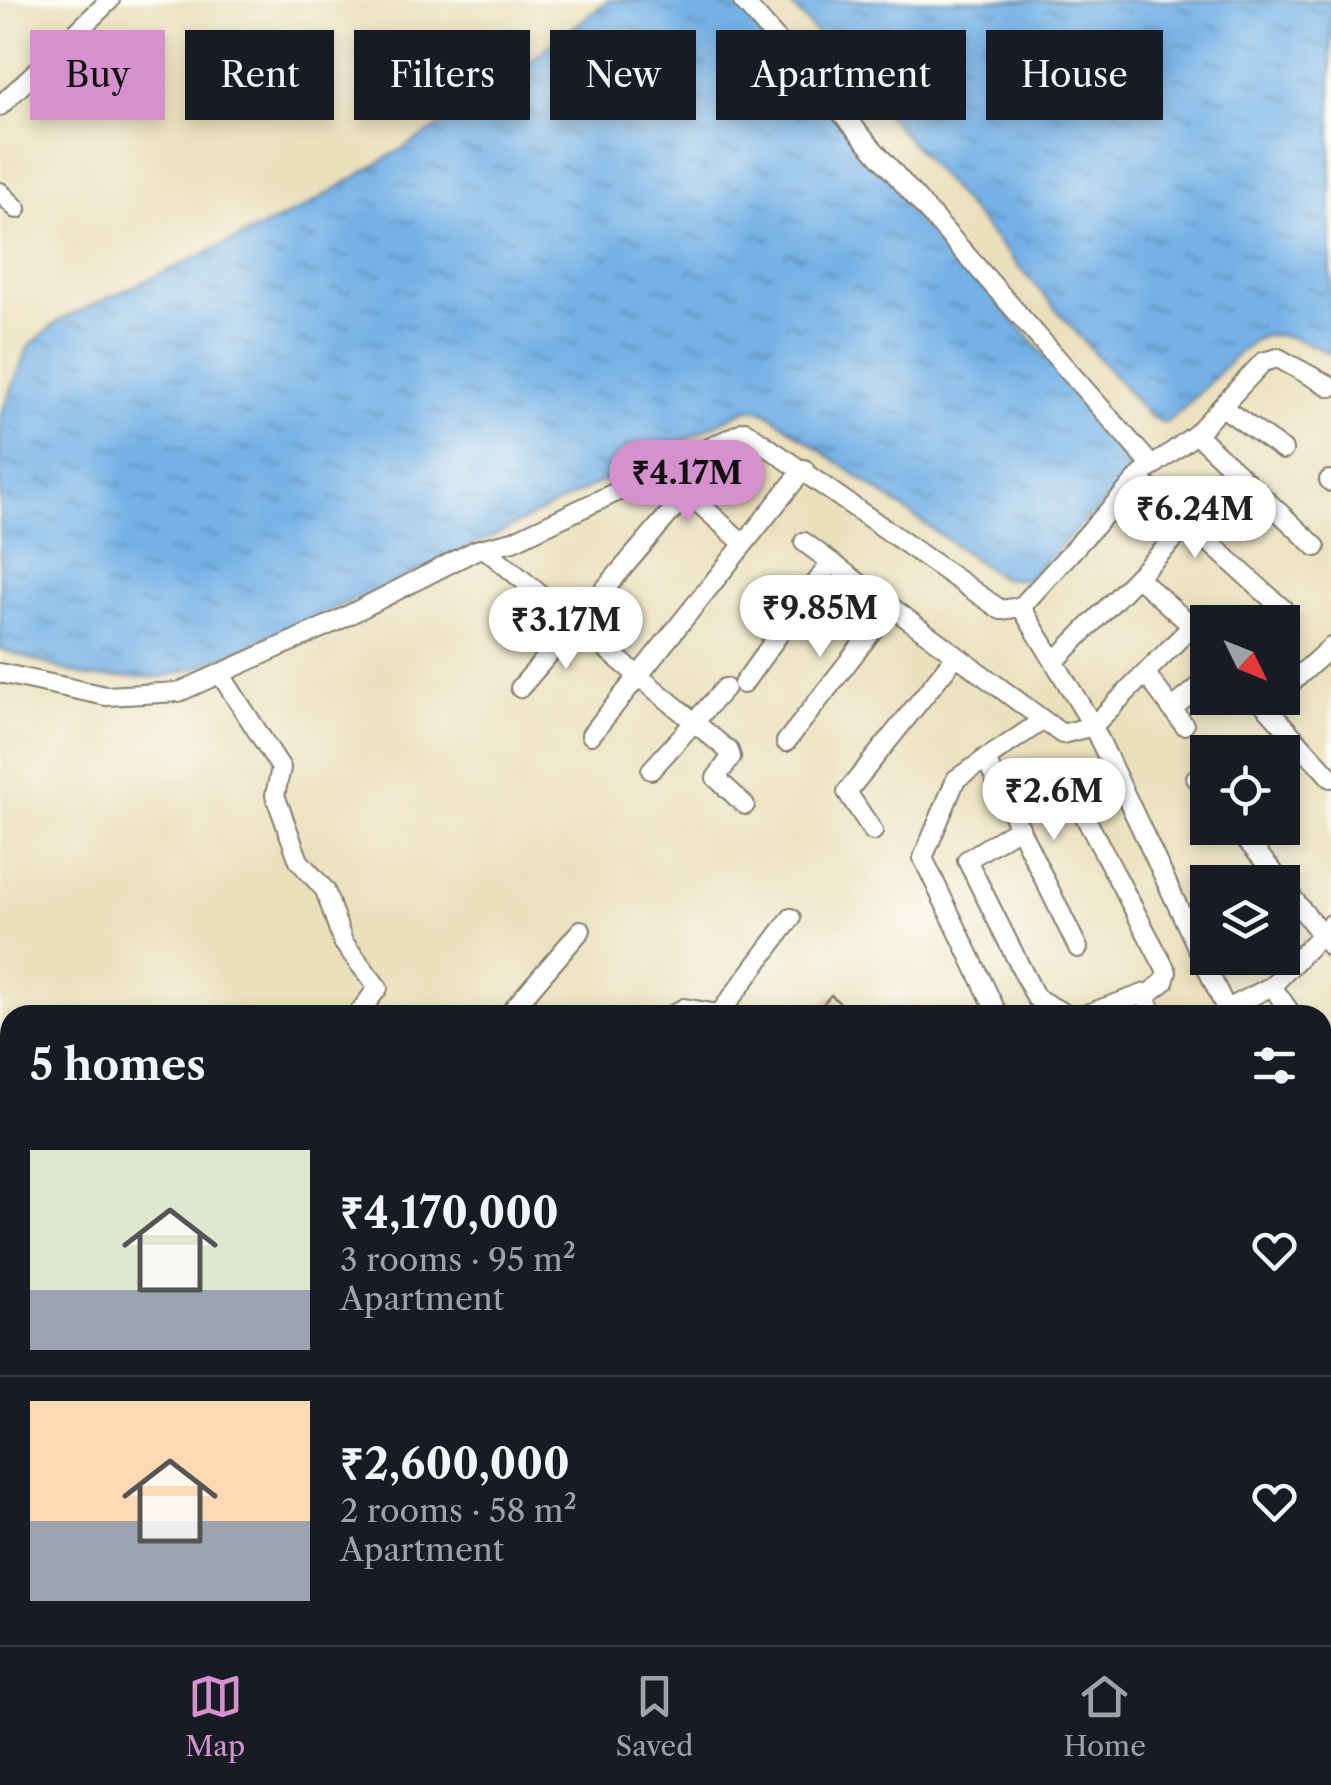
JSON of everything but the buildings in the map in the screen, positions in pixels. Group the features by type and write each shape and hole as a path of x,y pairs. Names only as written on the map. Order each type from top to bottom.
{"street":[{"path":"4,94 110,0"},
{"path":"742,0 1188,524 1279,605"},
{"path":"0,192 17,209"},
{"path":"0,673 106,696 179,692 484,548 513,542 745,431 1000,610 1021,607 1145,472 1196,434 1270,358 1331,387"},
{"path":"1222,406 1283,450"},
{"path":"1196,434 1316,547"},
{"path":"591,735 804,469"},
{"path":"662,470 744,544"},
{"path":"520,688 687,493"},
{"path":"1054,662 1188,524"},
{"path":"804,542 1062,734 1093,726 1192,626 1137,577"},
{"path":"484,548 731,754 716,778 745,805"},
{"path":"651,770 693,721 734,686 831,562"},
{"path":"786,742 891,607"},
{"path":"1021,607 1093,726 1225,1005"},
{"path":"1300,675 1331,647"},
{"path":"873,831 847,792 956,656"},
{"path":"1146,674 1184,725"},
{"path":"222,675 281,768 276,802 299,861 325,890 343,942 378,988 365,1005"},
{"path":"1172,709 1190,694"},
{"path":"1279,715 1331,778"},
{"path":"993,1005 923,858 954,783 1042,721"},
{"path":"985,758 1078,948"},
{"path":"1076,800 1167,972 1164,982 1146,993 1112,1005"},
{"path":"1020,827 968,860 1036,998 1049,1005"},
{"path":"1250,845 1267,865"},
{"path":"1240,1005 1272,986 1328,934 1300,903"},
{"path":"728,1005 791,918"},
{"path":"517,1005 581,930"},
{"path":"1272,986 1285,1005"},
{"path":"1146,993 1150,1005"}],"water":[{"path":"609,0 736,0 762,30 716,30 716,120 840,120 1129,453 1132,468 1123,485 1026,580 1001,578 765,411 747,409 449,558 210,663 163,677 87,677 0,649 0,417 29,346 60,320 304,208 450,120 530,120 530,61 550,45 550,120 696,120 696,30 570,30"},
{"path":"787,0 1331,0 1331,354 1290,337 1264,336 1242,350 1165,423 1149,416 891,120 966,120 966,30 813,30"}]}
